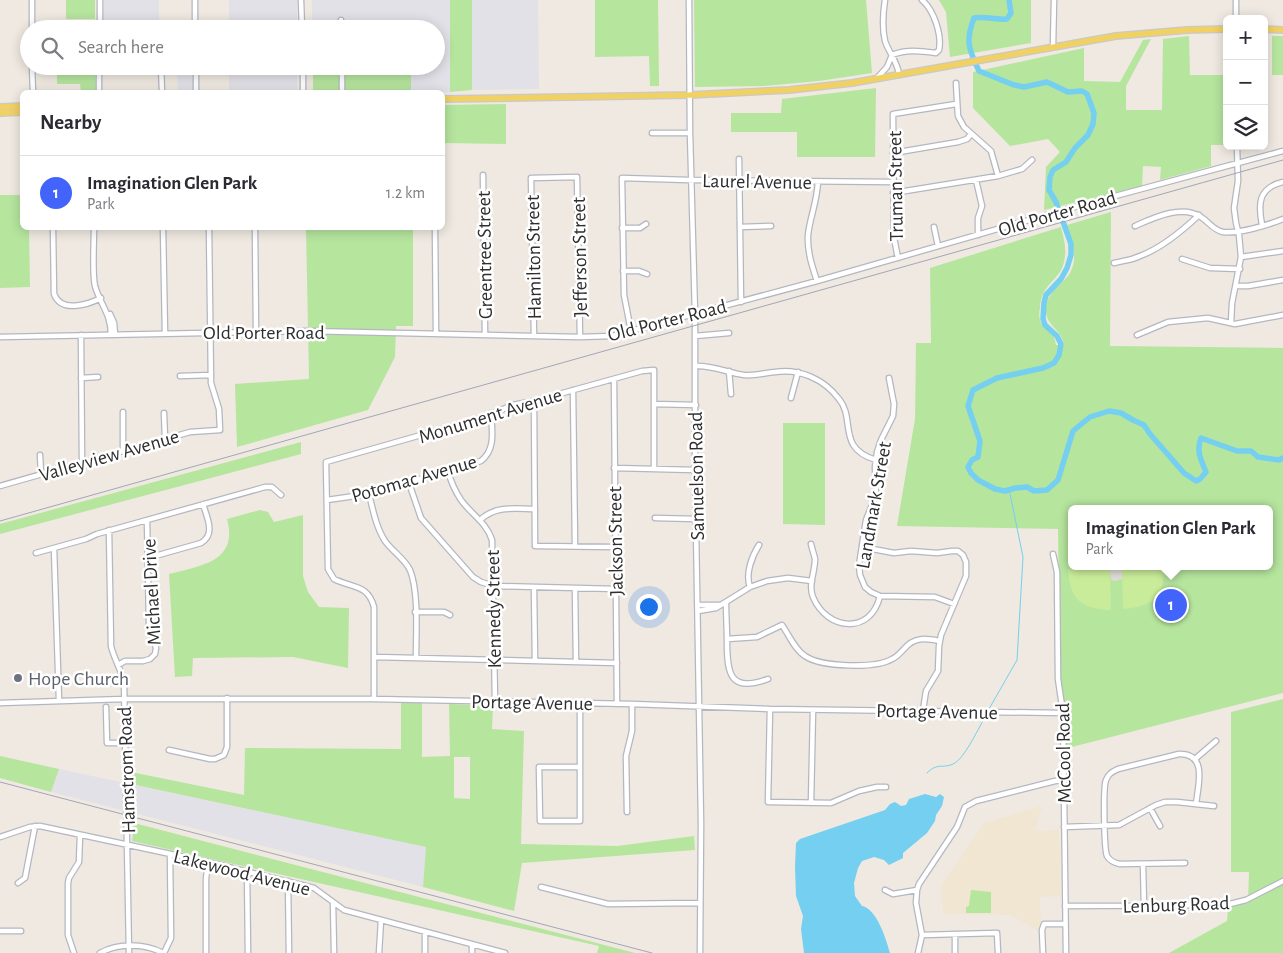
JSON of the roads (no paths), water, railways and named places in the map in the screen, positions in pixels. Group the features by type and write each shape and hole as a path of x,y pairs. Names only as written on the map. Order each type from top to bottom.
{"main road":[{"path":"445,99 690,95 789,90 877,78 1116,36 1155,32 1223,29"},
{"path":"1268,29 1283,30"},
{"path":"0,107 20,106"},
{"path":"0,113 20,112"}],"street":[{"path":"32,0 32,20"},
{"path":"100,0 100,20"},
{"path":"195,0 195,20"},
{"path":"301,0 302,20"},
{"name":"Samuelson Road","path":"689,0 702,824 699,903 700,953"},
{"path":"885,0 884,34 892,55 896,60 899,74"},
{"path":"877,78 887,67 892,55 899,52 923,52 929,56 936,53 940,48 932,11 922,0"},
{"path":"1053,46 1054,0"},
{"path":"1236,0 1236,15"},
{"path":"32,75 33,90"},
{"path":"99,75 99,90"},
{"path":"161,75 162,90"},
{"path":"196,75 196,90"},
{"path":"302,75 303,90"},
{"path":"342,75 342,90"},
{"path":"956,83 958,116 972,134 991,151 998,176"},
{"name":"Truman Street","path":"898,258 895,242 893,114 956,104"},
{"path":"652,133 690,133"},
{"path":"893,152 958,142 972,134"},
{"path":"1231,323 1232,303 1237,286 1241,257 1234,208 1238,181 1237,150"},
{"name":"Old Porter Road","path":"0,337 256,331 612,336 817,281 1067,209 1283,150"},
{"path":"739,159 741,302"},
{"path":"894,193 998,176 1022,169 1032,160"},
{"name":"Greentree Street","path":"483,175 485,334"},
{"name":"Hamilton Street","path":"534,336 531,178 577,177"},
{"name":"Jefferson Street","path":"577,177 580,337"},
{"name":"Laurel Avenue","path":"622,228 622,178 893,182"},
{"path":"976,180 982,206 978,218 978,235"},
{"path":"817,281 809,256 808,238 817,201 818,182"},
{"path":"1262,225 1259,208 1261,198 1271,187 1283,182"},
{"path":"1135,226 1178,212 1190,212 1199,216 1212,228 1218,231 1229,232 1283,219"},
{"path":"1114,264 1139,257 1152,250 1199,216"},
{"path":"630,331 625,304 622,228 640,228 646,224"},
{"path":"740,227 771,226"},
{"path":"934,227 938,246"},
{"path":"53,230 54,294 57,301 65,305 84,305 101,298"},
{"path":"94,230 94,284 107,310 113,334"},
{"path":"163,230 164,333"},
{"path":"180,376 211,375 209,230"},
{"path":"255,230 256,331"},
{"path":"435,230 436,334"},
{"path":"1241,257 1283,251"},
{"path":"1182,259 1210,268 1240,269"},
{"path":"623,271 640,271 647,274"},
{"path":"1237,286 1283,280"},
{"path":"1137,335 1168,322 1189,318 1208,318 1231,323 1283,315"},
{"path":"695,336 729,333"},
{"path":"80,334 82,462"},
{"path":"695,366 710,366 753,375 798,372 816,380 836,395 844,407 847,428 853,445 862,454 876,460"},
{"name":"Monument Avenue","path":"327,500 326,462 481,418 513,405 642,371 654,370 654,404"},
{"path":"729,371 731,394"},
{"path":"791,398 798,372"},
{"name":"Valleyview Avenue","path":"0,486 165,439 199,431 220,430 219,410 212,390 211,375"},
{"path":"81,378 98,377"},
{"name":"Landmark Street","path":"880,596 868,589 861,579 859,570 867,516 876,495 876,460 881,440 893,416 894,404 889,378"},
{"name":"Jackson Street","path":"614,379 618,704"},
{"path":"573,390 575,546"},
{"path":"534,401 535,546 615,547"},
{"path":"654,469 654,404 696,405"},
{"path":"123,412 123,451"},
{"path":"164,413 165,439"},
{"name":"Potomac Avenue","path":"327,500 369,494 481,461 487,457 491,449 491,414"},
{"path":"40,455 41,474"},
{"path":"614,468 695,470"},
{"name":"Kennedy Street","path":"448,471 451,482 459,496 486,527 492,540 495,701"},
{"path":"410,483 421,518 473,577 481,582 494,586 616,589"},
{"path":"36,553 109,530 268,486 275,489 281,495"},
{"path":"369,494 381,533 410,571 415,589 416,658"},
{"path":"327,500 328,569 334,579 359,587 366,592 372,599 374,607 374,699"},
{"path":"148,558 206,540 210,529 203,504"},
{"path":"480,520 493,510 535,509"},
{"path":"656,518 696,519"},
{"name":"Michael Drive","path":"118,665 125,661 150,659 155,654 156,648 150,625 147,520"},
{"name":"Hamstrom Road","path":"109,530 111,646 113,657 122,672 124,682 130,953"},
{"path":"811,544 815,561 812,592 815,600 827,616 839,623 852,624 868,617 876,607 880,596 934,597 954,604"},
{"path":"750,588 748,582 749,574 753,556 759,545"},
{"path":"862,547 894,552 911,551 937,554 952,550 958,551 963,555 966,562 967,572 965,580 939,641 938,671 926,692 923,710"},
{"path":"54,548 59,701"},
{"name":"McCool Road","path":"1053,554 1057,572 1058,679 1063,713 1066,953"},
{"path":"698,608 719,605 750,588 781,579 812,581"},
{"path":"534,588 535,661"},
{"path":"575,589 576,662"},
{"path":"726,602 728,668 732,678 746,684 768,680"},
{"path":"415,612 444,612 450,615"},
{"path":"727,639 757,637 782,625 804,656 847,666 890,660 916,640 926,638 939,641"},
{"path":"374,657 617,663"},
{"path":"169,750 210,759 224,755 227,746 227,698"},
{"name":"Portage Avenue","path":"0,703 124,699 374,699 813,710 1063,713"},
{"path":"580,703 580,767 580,821 540,822 539,767 580,767"},
{"path":"626,812 626,756 632,731 632,704"},
{"path":"106,707 107,743 126,743"},
{"path":"770,709 768,802 832,803 859,791 878,786 886,787"},
{"path":"811,803 813,710"},
{"path":"1195,760 1216,741"},
{"path":"1185,863 1118,864 1109,859 1106,852 1105,783 1110,773 1118,769 1179,754 1189,755 1195,760 1199,770 1196,804"},
{"path":"918,953 922,935 916,909 917,890 922,878 958,827 963,811 968,805 976,801 1064,780"},
{"path":"1064,827 1123,824 1150,808 1170,802 1214,806"},
{"path":"1150,808 1160,826"},
{"path":"18,884 26,878 35,826"},
{"name":"Lakewood Avenue","path":"0,836 35,826 247,871 314,888 320,891 333,904 344,910 505,953"},
{"path":"74,953 68,935 68,883 79,862 80,836"},
{"path":"100,953 115,946 130,946 149,947 163,953 171,938 170,854"},
{"path":"206,953 206,879 208,862"},
{"path":"1143,864 1144,906"},
{"path":"247,871 248,953"},
{"path":"288,881 290,953"},
{"name":"Lenburg Road","path":"1065,906 1226,905 1246,900 1283,881"},
{"path":"542,887 608,904 699,903"},
{"path":"885,890 893,894 917,890"},
{"path":"333,904 334,952"},
{"path":"379,953 381,920"},
{"path":"1043,953 1042,930 1044,924 1065,924"},
{"path":"0,931 22,931"},
{"path":"425,932 426,953"},
{"path":"922,935 997,933 998,953"},
{"path":"956,934 956,953"},
{"path":"472,944 472,953"}],"water":[{"path":"925,794 936,797 940,794 944,797 935,821 927,833 903,853 903,858 889,865 884,860 874,857 862,861 854,883 855,896 862,906 867,908 876,918 890,953 804,953 801,929 803,916 796,896 796,843 800,839 885,810 890,804 895,802 901,806 906,805 909,799"}],"waterway":[{"path":"1009,0 1011,13 1007,19 974,18 969,45 979,71 1024,87 1047,82 1068,92 1082,91 1087,94 1094,113 1093,124 1088,135 1075,148 1066,162 1053,170 1050,177 1049,190 1056,202 1071,244 1071,255 1067,268 1061,279 1046,295 1044,303 1043,319 1045,325 1057,336 1061,344 1059,355 1054,363 1043,368 997,378 973,390 968,406 980,441 978,457 972,460 968,467 971,473 978,480 995,489 1005,491 1027,487 1034,491 1047,490 1058,480 1073,431 1090,417 1109,411 1121,413 1144,425 1184,473 1196,481 1206,472 1199,451 1201,438 1237,451 1251,451 1258,457 1279,460 1283,458"},
{"path":"989,709 1017,660 1023,557 1009,489"},
{"path":"927,773 934,768 958,761 987,714"}],"railway":[{"path":"0,521 1283,160"},
{"path":"0,782 652,953"}],"place":[{"name":"Imagination Glen Park","path":"1171,605"},
{"name":"Hope Church","path":"18,678"}]}
